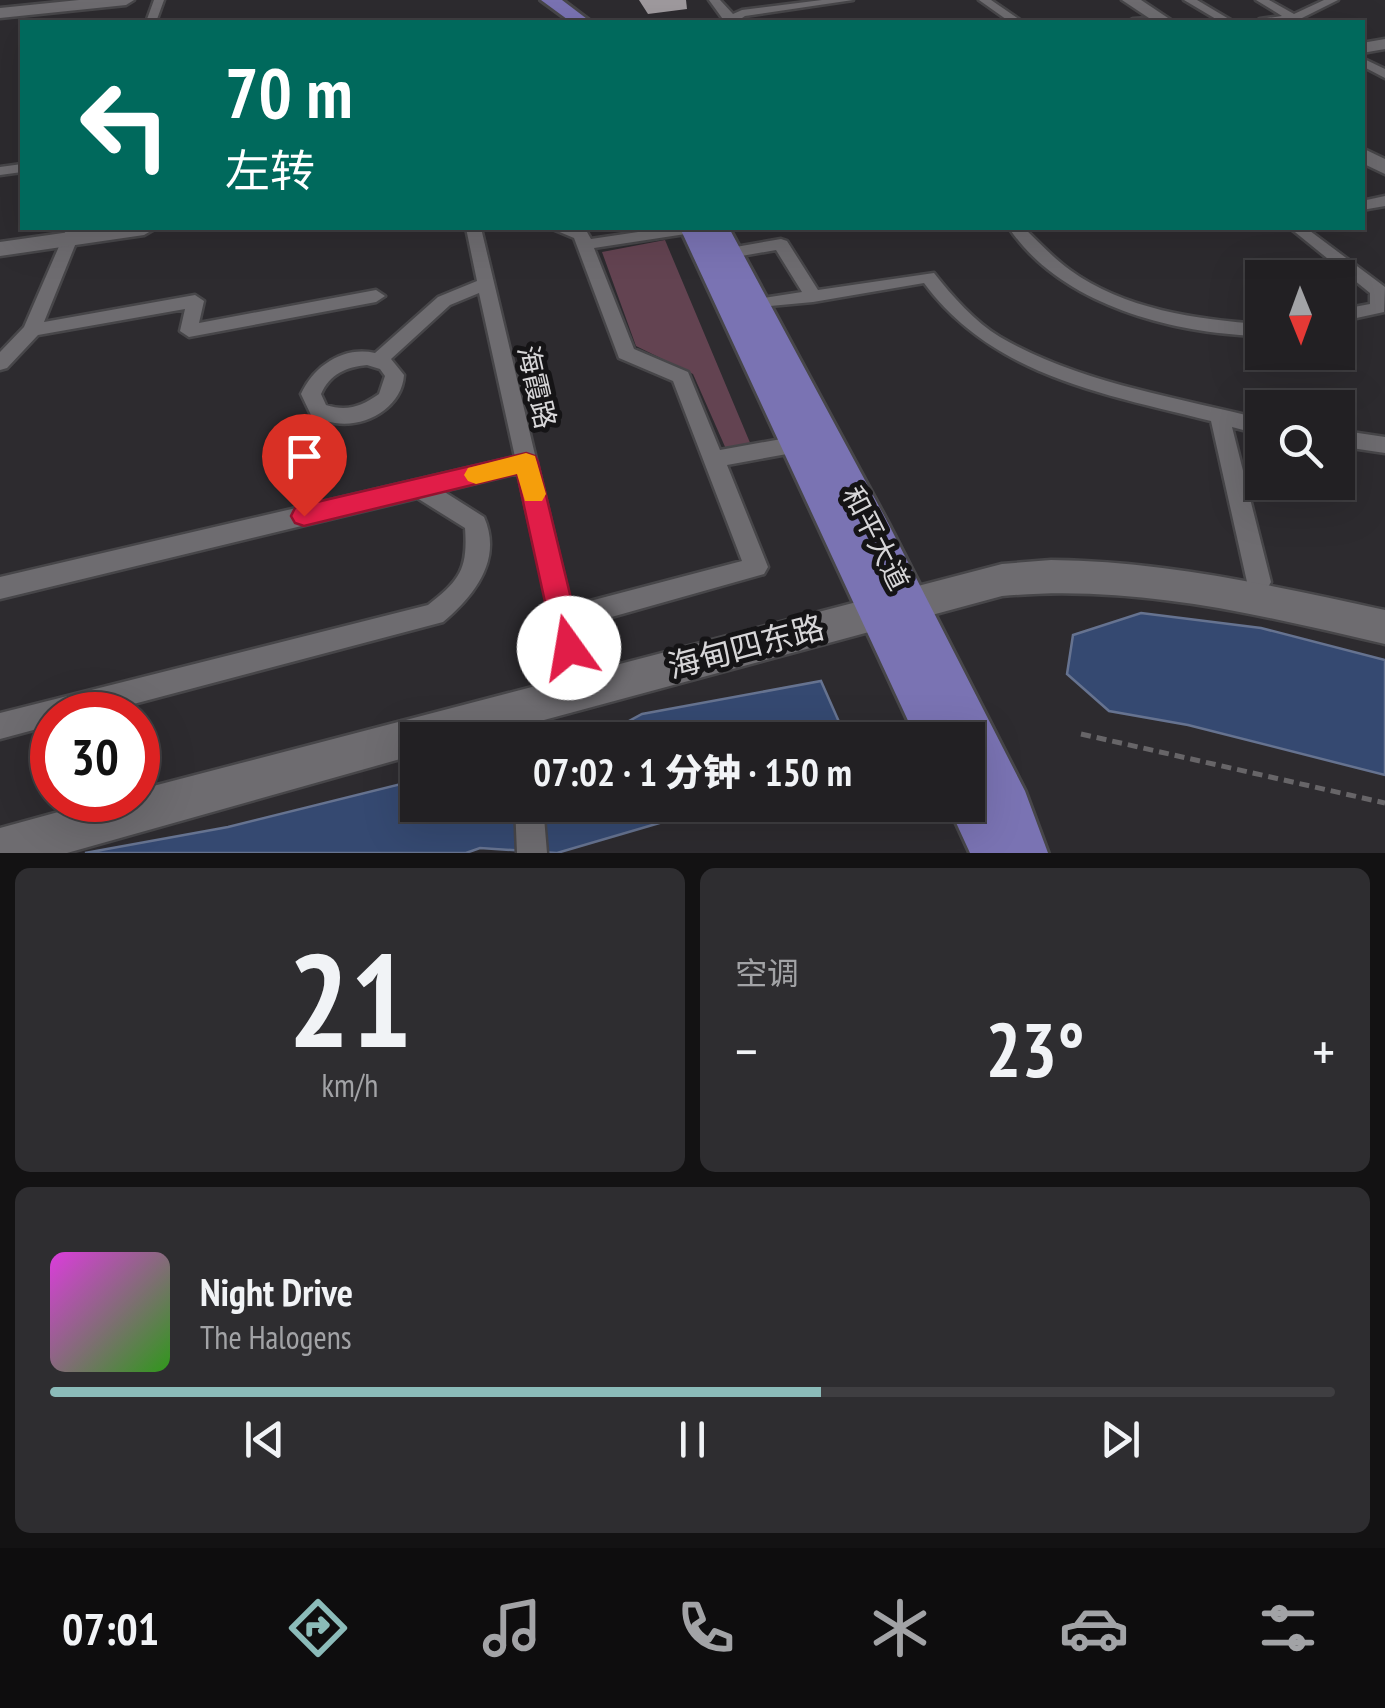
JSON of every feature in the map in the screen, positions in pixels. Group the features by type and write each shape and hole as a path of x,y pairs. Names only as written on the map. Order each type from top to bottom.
{"main road":[{"path":"0,11 95,0"},
{"path":"0,11 126,0"},
{"path":"550,0 579,20"},
{"path":"570,0 597,20"},
{"path":"1126,0 1157,20"},
{"path":"0,247 98,230"},
{"path":"72,233 115,230"},
{"name":"和平大道","path":"693,230 798,444 1009,807 1024,853"},
{"name":"和平大道","path":"723,240 890,599 934,722"},
{"name":"海甸四东路","path":"528,722 994,563 1078,556 1156,561 1385,609"},
{"name":"海甸四东路","path":"160,787 575,676 890,599 1017,578 1127,576 1176,582 1385,627"},
{"name":"海甸四东路","path":"0,850 400,753"},
{"path":"0,830 30,822"},
{"path":"979,822 994,853"}],"street":[{"path":"714,0 729,20"},
{"path":"732,20 742,13 848,0"},
{"path":"984,0 1014,20"},
{"path":"1189,0 1224,20"},
{"path":"1261,0 1294,18"},
{"path":"1277,20 1294,18 1333,0"},
{"name":"海霞路","path":"473,230 575,676"},
{"path":"562,620 756,567 681,377 626,353 581,235 565,230"},
{"path":"585,245 679,230"},
{"path":"1018,230 1072,280 1120,300 1204,324 1245,328"},
{"path":"1299,230 1379,291 1381,311 1355,314"},
{"path":"0,363 32,330 72,233"},
{"path":"723,240 782,244 813,296"},
{"path":"756,304 928,277 946,301 992,340 1059,371 1245,423"},
{"path":"379,360 444,301 486,284"},
{"path":"32,330 195,302 190,331 376,296"},
{"path":"1219,415 1260,582"},
{"path":"1355,441 1385,445"},
{"path":"714,460 798,444"},
{"path":"0,588 526,462"},
{"path":"0,726 434,614 469,587 480,556 476,524 418,488"},
{"path":"531,822 532,853"}],"path":[{"path":"1081,734 1385,803"}],"shaded area":[{"path":"665,240 751,445 726,449 693,374 636,346 602,252"}],"water":[{"path":"1141,613 1261,628 1385,660 1385,775 1188,725 1109,711 1067,674 1073,635"},
{"path":"821,681 839,722 627,722 642,714"},
{"path":"400,784 400,822 663,822 557,853 480,848 466,853 85,853 228,827"}],"building":[{"path":"639,0 686,0 687,9 648,14"}],"slow traffic":[{"path":"476,475 526,462 534,494"}],"route":[{"path":"304,516 526,462 569,648"}]}
